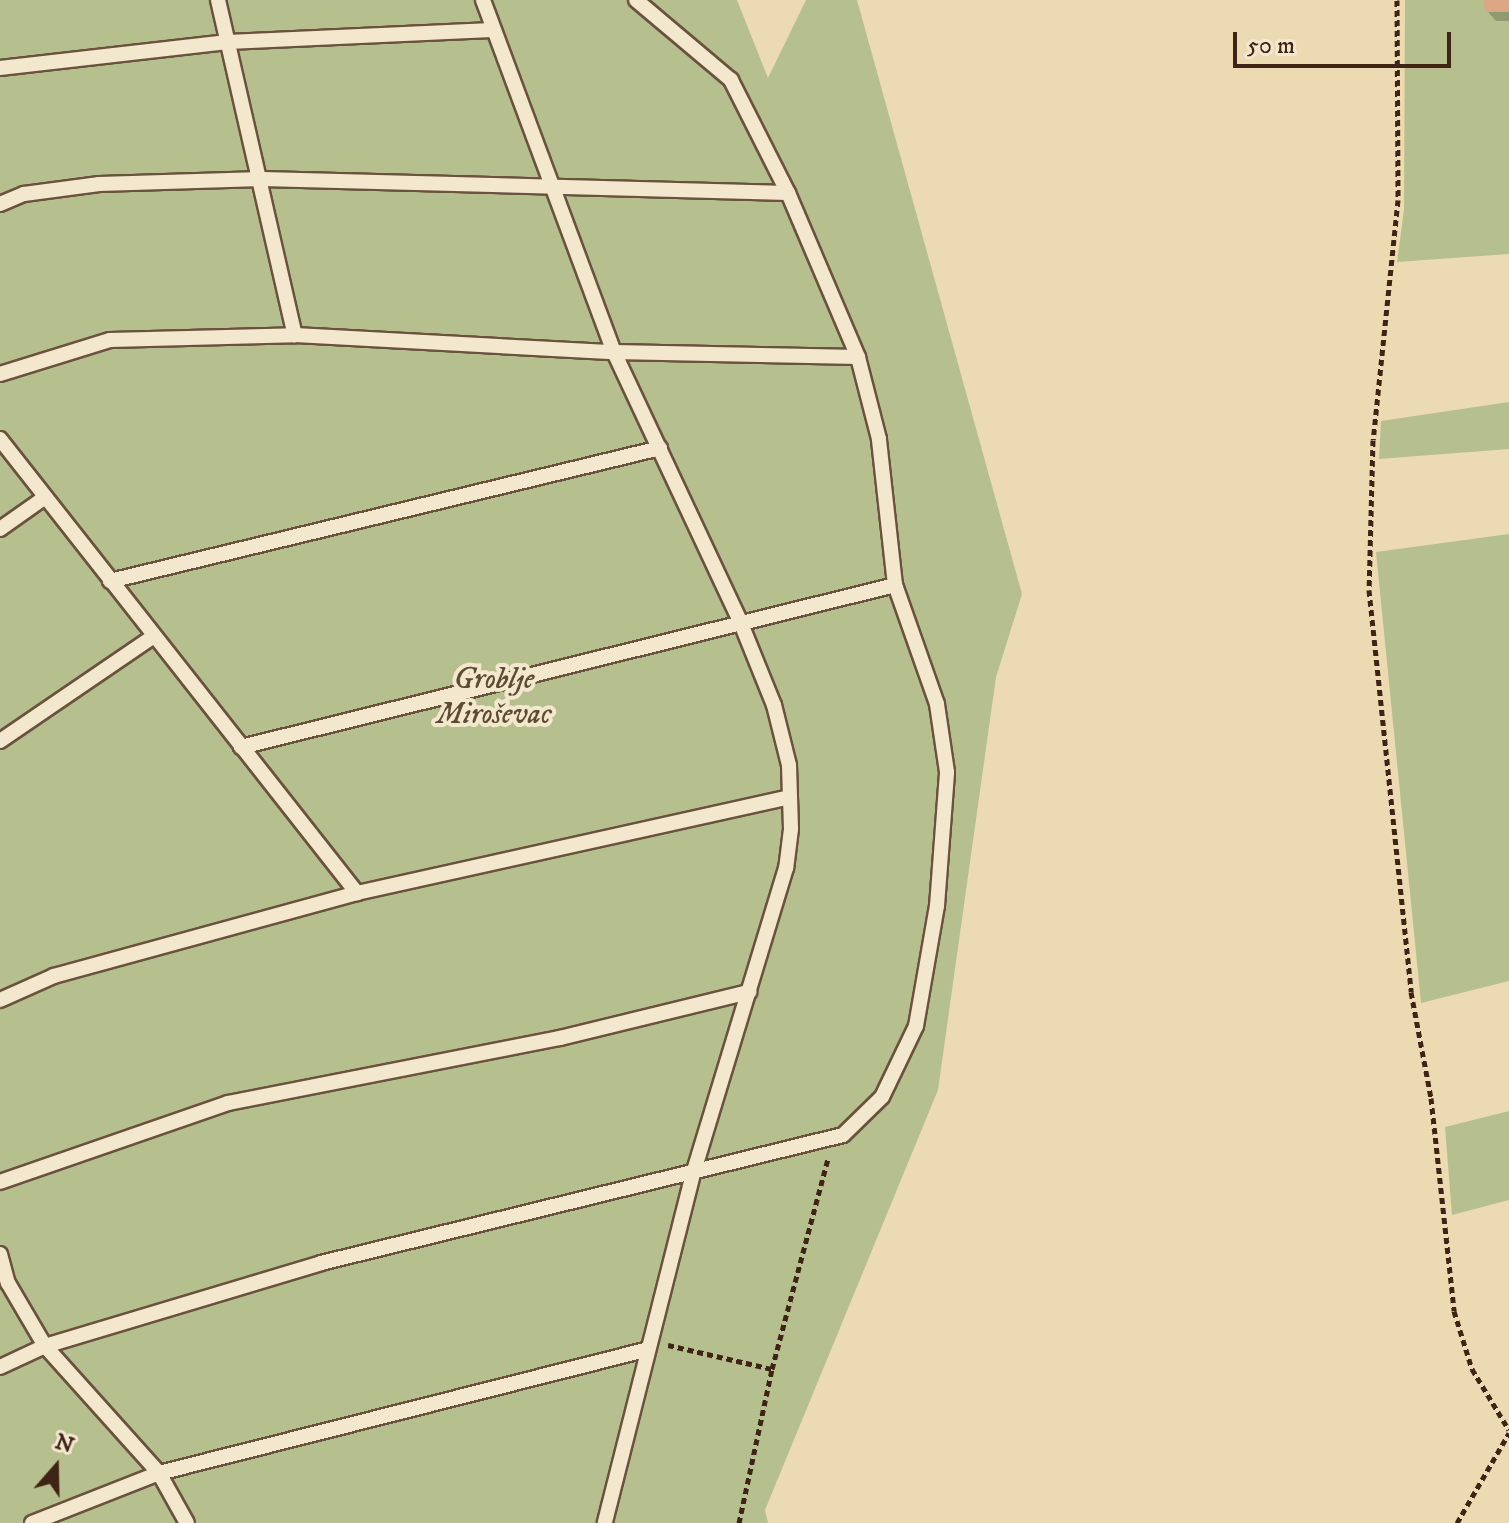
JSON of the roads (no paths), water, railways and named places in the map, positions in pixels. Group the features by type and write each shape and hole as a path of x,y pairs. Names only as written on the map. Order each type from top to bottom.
{"lane":[{"path":"218,0 262,179 295,335"},
{"path":"483,0 614,352 740,621 774,705 789,765 786,868 694,1170 646,1345 605,1523"},
{"path":"0,1367 45,1346 321,1263 834,1137 872,1112 916,1026 937,906 947,772 937,704 895,585 879,439 858,357 788,193 731,80 636,0"},
{"path":"0,68 228,42 492,30"},
{"path":"0,204 24,194 99,184 262,179 788,193"},
{"path":"0,374 110,340 295,335 614,352 858,357"},
{"path":"0,439 357,893"},
{"path":"110,581 660,448"},
{"path":"0,529 44,498"},
{"path":"241,747 895,585"},
{"path":"0,741 154,636"},
{"path":"0,1000 54,976 357,893 789,797"},
{"path":"0,1182 228,1103 560,1038 749,992"},
{"path":"0,1254 8,1283 45,1346 159,1473 187,1523"},
{"path":"32,1523 159,1473 646,1345"}],"park label":[{"name":"Groblje Miroševac","path":"494,697"}]}
